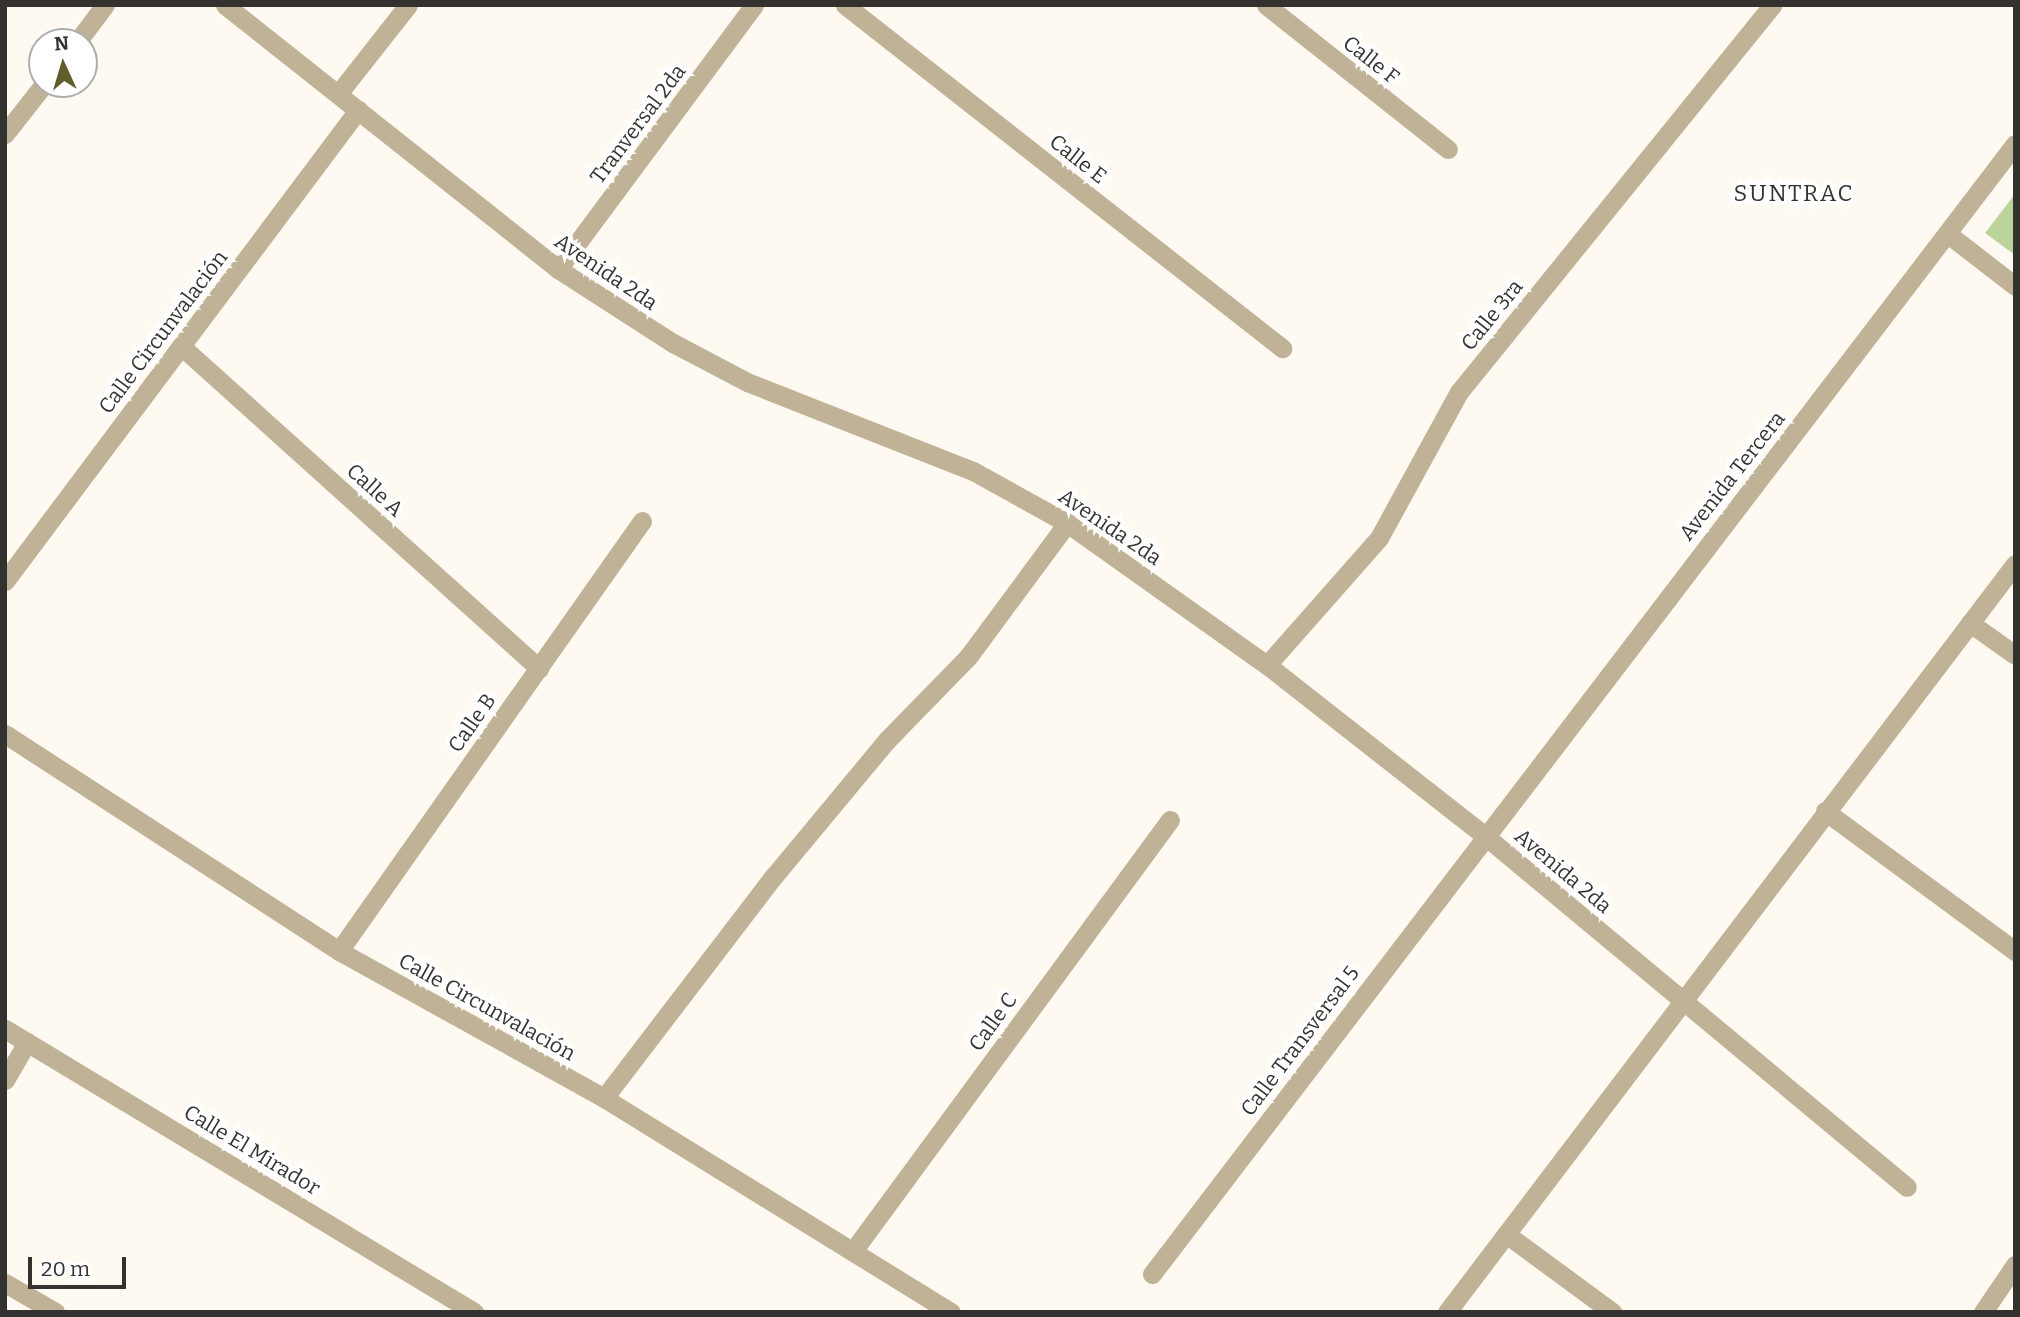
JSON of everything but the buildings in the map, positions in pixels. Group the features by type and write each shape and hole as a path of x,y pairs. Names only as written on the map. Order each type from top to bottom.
{"street":[{"path":"88,28 105,5"},
{"name":"Avenida 2da","path":"225,5 558,269 747,382 972,471 1067,523 1267,665 1484,835 1907,1187"},
{"path":"338,94 408,5"},
{"name":"Tranversal 2da","path":"558,269 754,5"},
{"name":"Calle E","path":"845,5 1282,348"},
{"name":"Calle F","path":"1266,5 1448,149"},
{"name":"Calle 3ra","path":"1267,665 1379,538 1459,392 1772,5"},
{"path":"5,134 33,98"},
{"name":"Calle Circunvalación","path":"5,581 358,110"},
{"name":"Avenida Tercera","path":"1484,835 2015,144"},
{"path":"1948,234 2015,286"},
{"name":"Calle A","path":"181,346 539,667"},
{"name":"Calle B","path":"339,951 642,521"},
{"path":"604,1098 783,866 887,740 968,657 1067,523"},
{"path":"1447,1312 1681,1000 2015,564"},
{"path":"1970,623 2015,655"},
{"name":"Calle Circunvalación","path":"5,734 339,951 604,1098 951,1312"},
{"path":"1825,811 2015,951"},
{"name":"Calle C","path":"853,1251 1170,820"},
{"name":"Calle Transversal 5","path":"1152,1274 1484,835"},
{"name":"Calle El Mirador","path":"5,1028 474,1312"},
{"path":"5,1080 27,1042"},
{"path":"1506,1234 1612,1312"},
{"path":"1983,1312 2015,1265"},
{"path":"5,1283 55,1312"}],"green space":[{"path":"2015,194 2015,255 1985,233"}],"district":[{"name":"SUNTRAC","path":"1794,193"}]}
